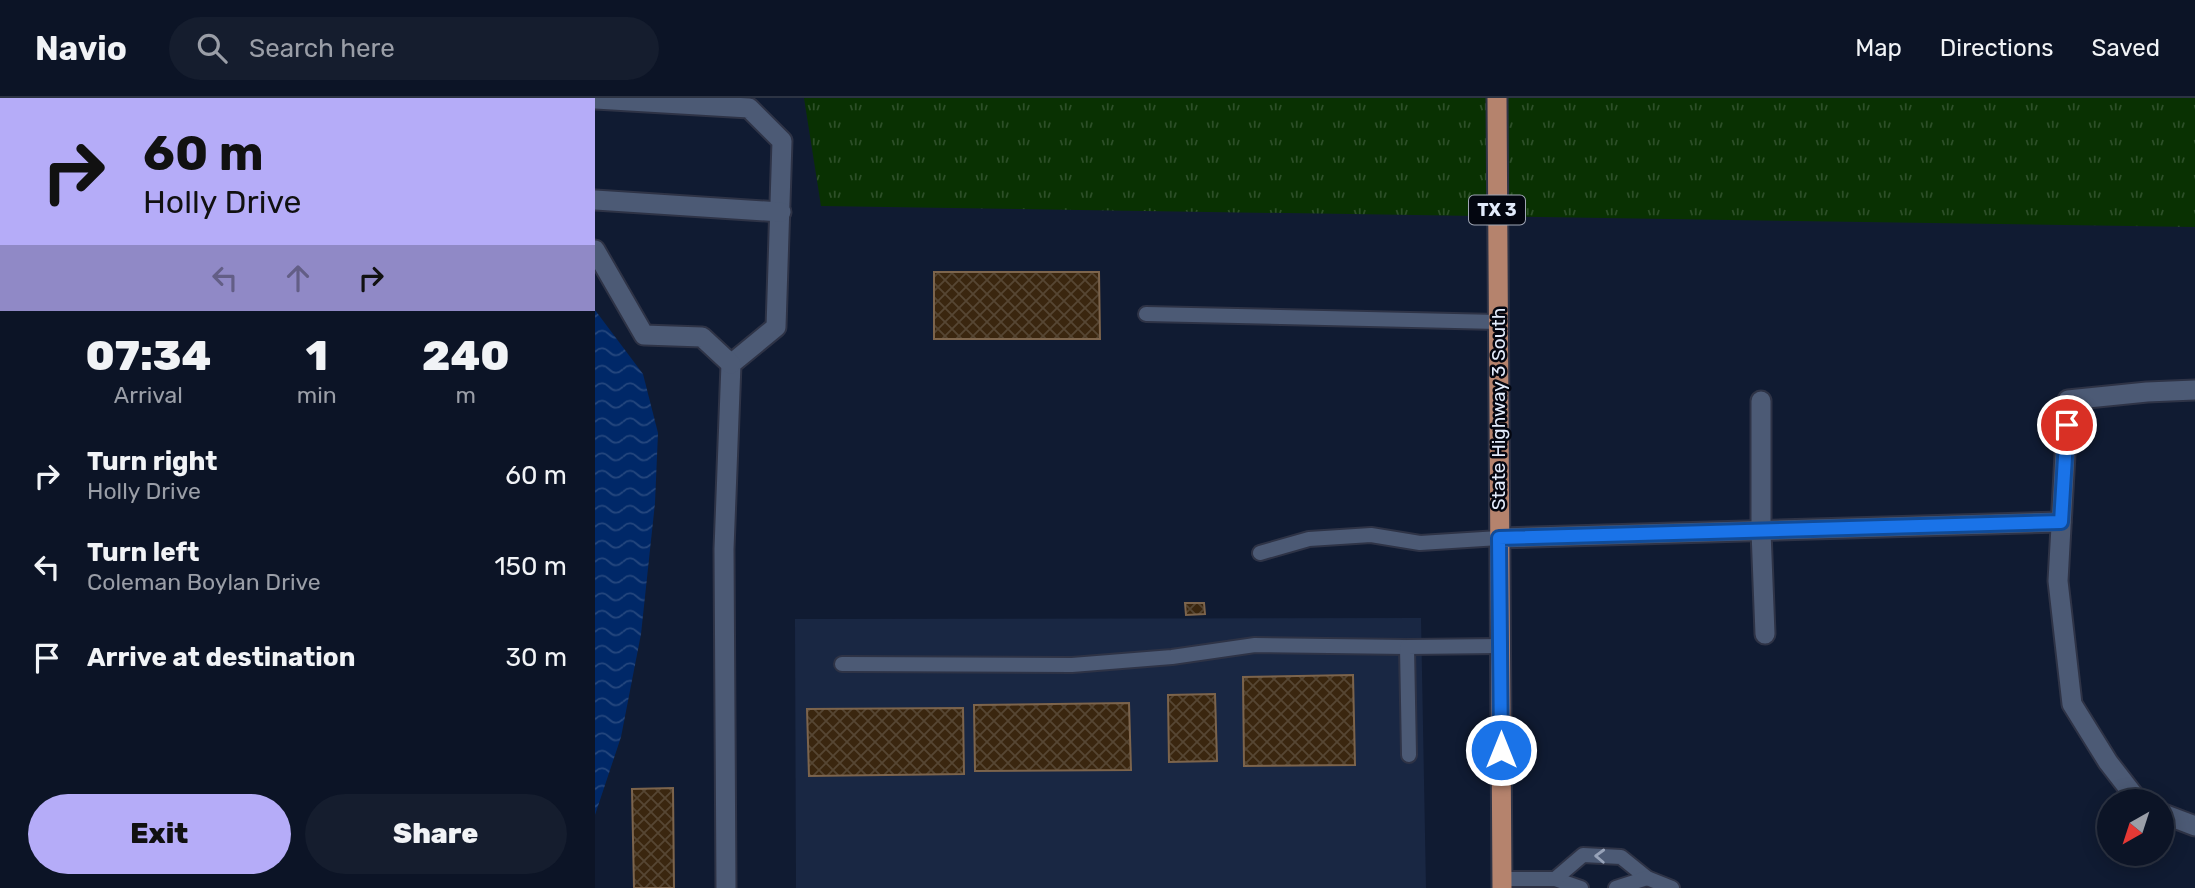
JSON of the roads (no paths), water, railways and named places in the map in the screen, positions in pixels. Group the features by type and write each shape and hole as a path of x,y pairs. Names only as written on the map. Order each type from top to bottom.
{"main road":[{"name":"State Highway 3 South","path":"1497,98 1502,883"}],"street":[{"path":"595,99 749,108 782,141 776,327 731,364 724,549 726,888"},
{"path":"595,200 781,212"},
{"path":"595,250 644,335 702,337 731,364"},
{"path":"2129,789 2108,762 2072,704 2058,581 2068,400 2147,391 2195,390"},
{"path":"1761,401 1761,531 1765,634"},
{"path":"1499,538 2061,522"},
{"path":"2174,818 2195,826"}],"lane":[{"path":"1146,314 1498,322"},
{"path":"1260,553 1309,539 1371,535 1420,543 1499,538"},
{"path":"842,664 1072,665 1172,657 1255,645 1500,646"},
{"path":"1407,647 1409,755"},
{"path":"1555,879 1576,858 1583,855 1621,857 1647,878 1672,888"},
{"path":"1616,888 1647,878"},
{"path":"1502,883 1555,879 1581,888"}],"water":[{"path":"595,310 643,374 658,433 655,503 641,634 621,737 595,815"}]}
